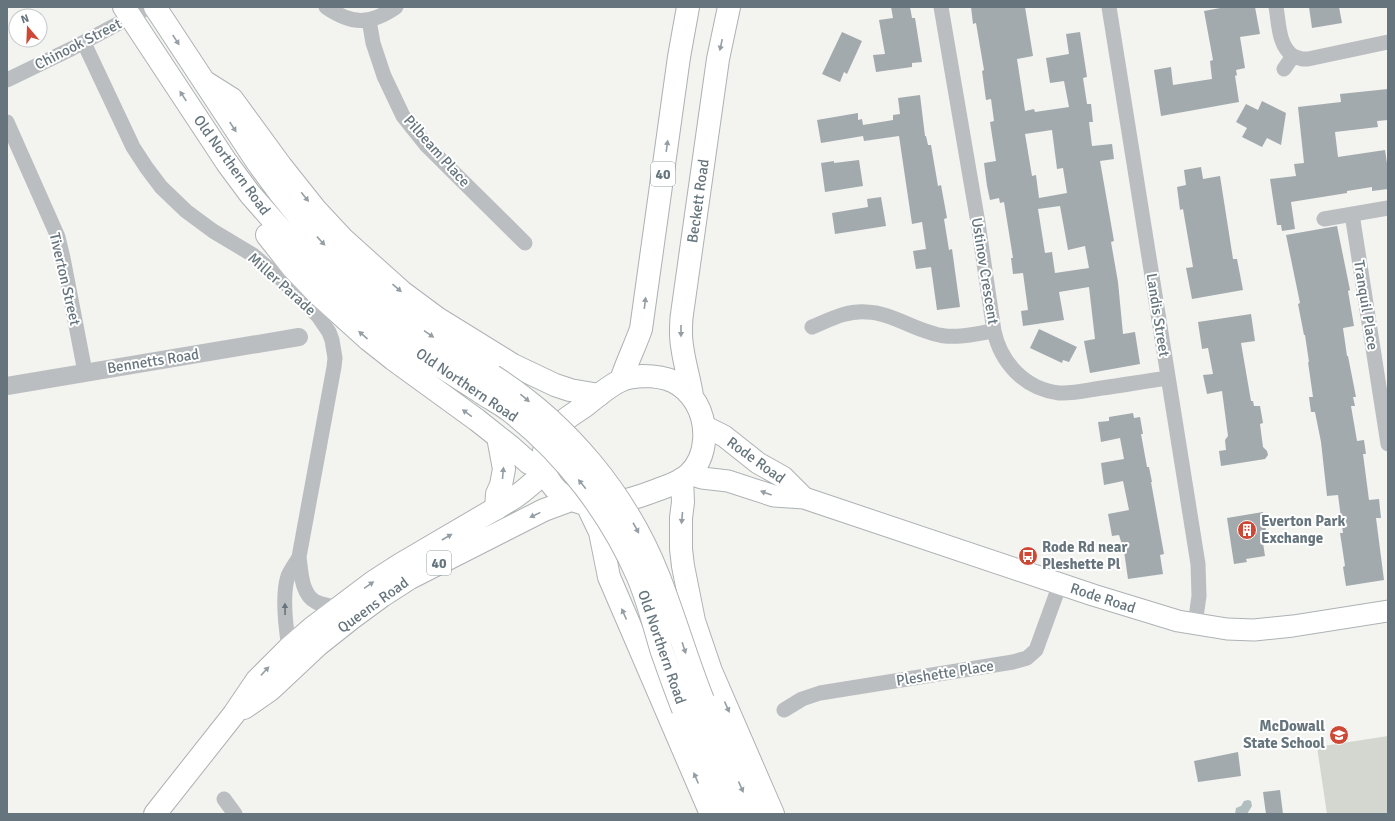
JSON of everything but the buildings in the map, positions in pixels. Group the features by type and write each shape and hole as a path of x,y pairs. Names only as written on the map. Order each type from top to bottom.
{"main road":[{"name":"Old Northern Road","path":"155,7 248,149 278,192 305,224 332,254 394,309 428,333 487,384 508,410 534,431 551,448 592,497 628,555 650,609 671,679 730,814"},
{"name":"40","path":"622,380 625,367 637,341 642,322 679,57 688,7"},
{"name":"Beckett Road","path":"692,396 681,334 682,314 718,59 729,7"},
{"name":"Old Northern Road","path":"134,11 227,163 250,194 298,250 380,324 406,344 487,384 514,389 565,434 613,490 646,547 659,577 703,700 753,814"},
{"path":"205,82 232,99 281,166 316,210 343,239 402,292 436,318 513,365 555,386 599,395"},
{"path":"227,163 237,195 293,268 317,293 355,328 393,359 477,420 511,446 529,463 545,470"},
{"path":"711,814 608,578 600,532 579,502 559,492 554,487 545,470 543,455 545,445 554,430 599,395 622,380 643,376 664,377 674,381 692,396 703,418 705,435 704,446 697,464 686,476 681,524 681,549 684,574 701,646 773,814"},
{"name":"Rode Road","path":"704,426 724,436 758,463 783,477 804,498"},
{"path":"496,509 497,494 501,485 504,469 498,437"},
{"name":"Queens Road","path":"155,814 234,714 257,680 288,648 373,582 520,494 545,470"},
{"name":"40","path":"579,502 601,505 632,498 657,490 686,476"},
{"name":"Rode Road","path":"686,476 728,481 774,496 804,498 1060,584 1158,615 1195,624 1240,630 1264,630 1388,611"},
{"name":"Queens Road","path":"234,714 270,690 318,646 352,618 410,578 544,510 579,502"}],"street":[{"path":"326,7 337,15 354,21 368,20 389,12 396,7"},
{"name":"Ustinov Crescent","path":"941,7 978,223 994,331 1000,350 1004,357 1013,369 1026,381 1058,393 1069,393 1168,378"},
{"name":"Landis Street","path":"1109,7 1198,564 1199,596 1195,624"},
{"path":"1276,7 1282,41 1289,53 1302,59 1388,42"},
{"name":"Chinook Street","path":"7,80 84,43 134,11"},
{"name":"Pilbeam Place","path":"368,20 373,43 384,76 403,116 427,146 525,243"},
{"name":"Miller Parade","path":"84,43 133,147 161,187 199,222 253,255 318,316 329,332 334,348 334,367 299,557 303,584 311,598 316,602 338,608"},
{"path":"1284,69 1293,56"},
{"name":"Tiverton Street","path":"7,122 58,237 85,372"},
{"path":"1324,219 1388,208"},
{"name":"Tranquil Place","path":"1352,214 1387,426 1388,444"},
{"path":"812,327 844,314 867,312 886,316 926,332 946,336 994,331"},
{"name":"Bennetts Road","path":"7,386 299,337"},
{"name":"Miller Parade","path":"288,648 286,593 288,576 299,557"},
{"name":"Pleshette Place","path":"784,710 802,699 820,693 1013,662 1027,658 1036,650 1060,584"},
{"path":"224,799 235,814"}],"shaded area":[{"path":"1388,736 1388,814 1327,814 1317,747"},
{"path":"1244,801 1251,801 1252,806 1247,814 1235,814 1236,808 1241,806"}],"place":[{"name":"Everton Park Exchange","path":"1247,530"},
{"name":"Rode Rd near Pleshette Pl","path":"1028,556"},
{"name":"McDowall State School","path":"1339,735"}]}
